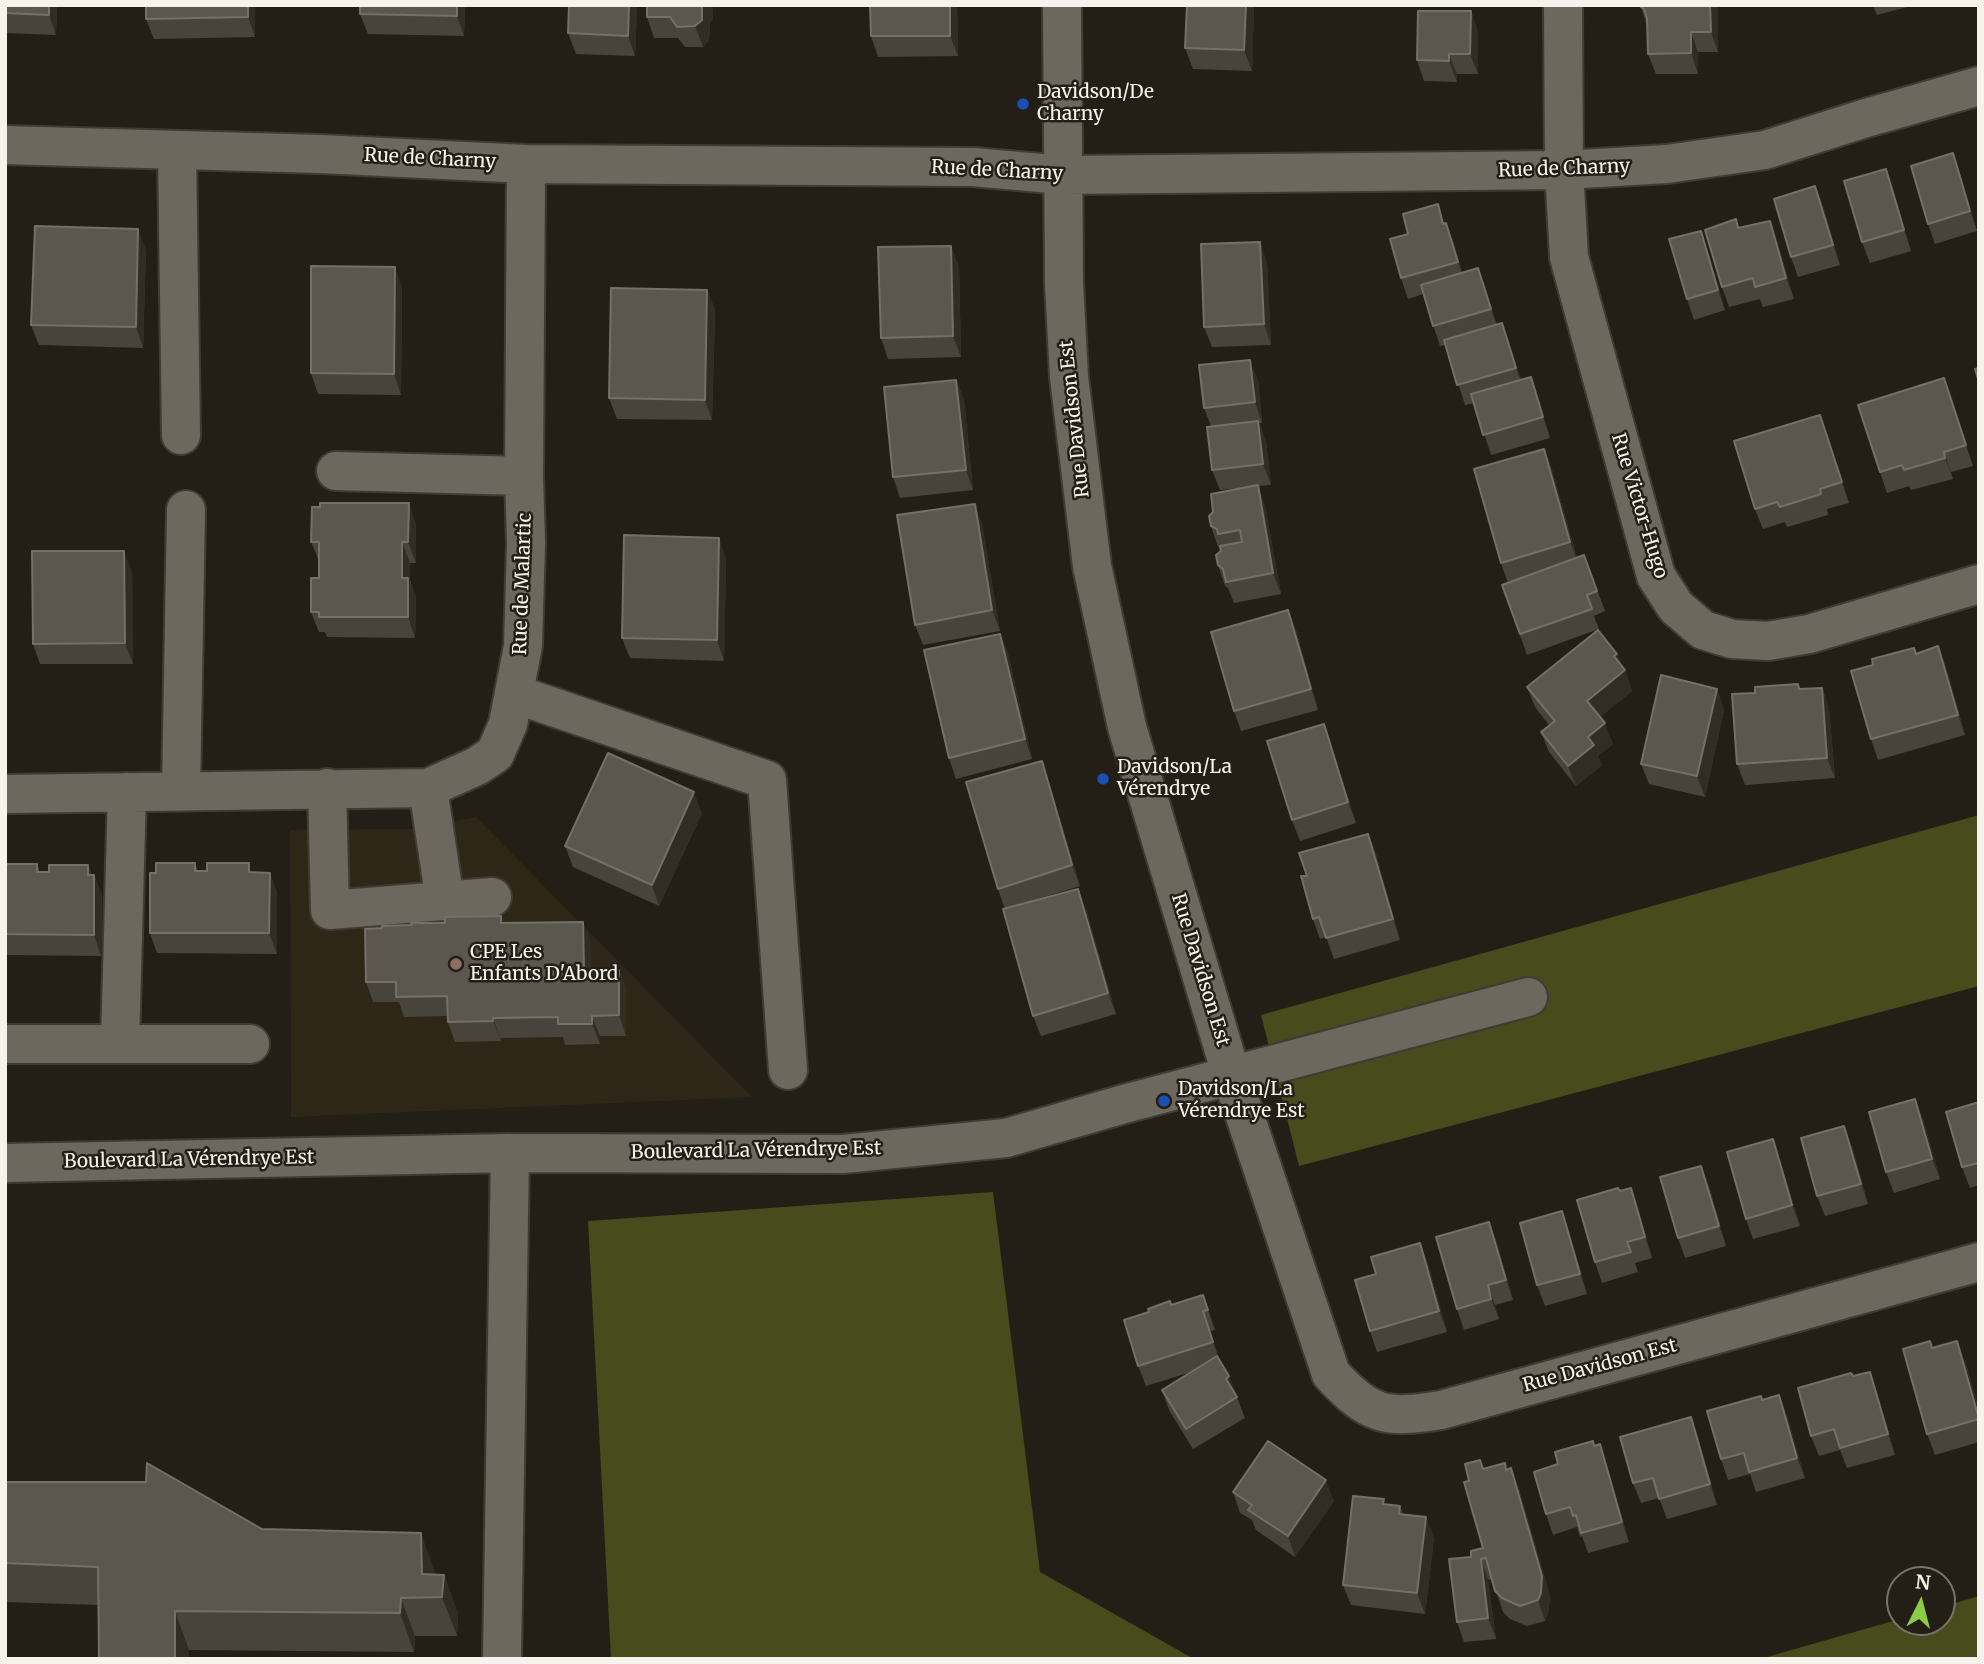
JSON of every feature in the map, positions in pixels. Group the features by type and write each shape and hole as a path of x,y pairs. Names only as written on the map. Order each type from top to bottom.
{"street":[{"name":"Rue Davidson Est","path":"1062,5 1064,283 1069,377 1092,566 1127,727 1233,1077 1331,1374 1353,1398 1376,1411 1407,1415 1441,1410 1979,1262"},
{"name":"Rue Victor-Hugo","path":"1563,5 1564,170 1569,257 1656,576 1676,607 1703,630 1732,639 1768,641 1809,634 1979,584"},
{"name":"Rue de Charny","path":"5,145 321,154 526,164 973,167 1063,175 1564,170 1667,164 1765,150 1979,86"},
{"path":"177,151 181,436"},
{"name":"Rue de Malartic","path":"5,794 428,788 477,766 495,754 508,724 523,646 526,543 526,164"},
{"path":"337,471 524,476"},
{"path":"181,790 186,510"},
{"path":"515,694 767,780 788,1070"},
{"path":"327,788 330,910 492,897"},
{"path":"428,788 444,901"},
{"path":"120,1044 127,792"},
{"name":"Boulevard La Vérendrye Est","path":"5,1163 510,1153 843,1154 1006,1138 1528,997"},
{"path":"5,1044 250,1044"},
{"path":"502,1659 510,1153"}],"shaded area":[{"name":"CPE Les Enfants D'Abord","path":"476,817 752,1097 291,1117 290,830 413,829"}],"green space":[{"path":"1979,815 1979,986 1299,1166 1261,1015"},
{"path":"993,1192 1040,1572 1194,1659 611,1659 588,1221"},
{"path":"1979,1596 1979,1659 1760,1659 1886,1623 1886,1636 1956,1636 1956,1603"}],"building":[{"path":"5,5 49,5 49,15 5,13"},
{"path":"146,5 248,5 248,17 146,19"},
{"path":"360,5 457,5 457,16 360,14"},
{"path":"569,5 629,5 628,36 568,33"},
{"path":"647,5 702,5 702,20 695,26 677,27 670,17 647,17"},
{"path":"870,5 950,5 950,36 871,36"},
{"path":"1187,5 1246,5 1244,50 1185,48"},
{"path":"1640,5 1710,5 1711,32 1691,32 1691,53 1648,54 1647,18"},
{"path":"1418,11 1471,11 1470,54 1449,54 1449,61 1417,60"},
{"path":"1953,153 1970,211 1928,224 1911,166"},
{"path":"1886,169 1904,230 1862,242 1844,181"},
{"path":"1815,186 1833,245 1791,257 1774,199"},
{"path":"1438,204 1458,262 1401,278 1390,239 1408,234 1403,214"},
{"path":"1736,219 1738,228 1770,221 1786,278 1755,287 1753,278 1722,287 1705,230"},
{"path":"35,226 138,229 136,327 31,325"},
{"path":"1701,231 1718,290 1687,299 1669,239"},
{"path":"1260,242 1264,324 1204,327 1201,244"},
{"path":"951,246 953,336 881,338 878,247"},
{"path":"311,266 395,267 394,374 311,373"},
{"path":"1478,268 1491,309 1433,326 1421,285"},
{"path":"611,288 707,290 705,400 609,398"},
{"path":"1502,323 1516,368 1457,385 1444,340"},
{"path":"1250,360 1255,402 1204,408 1199,365"},
{"path":"1531,377 1543,417 1483,435 1471,394"},
{"path":"1944,378 1966,445 1944,452 1945,458 1904,470 1902,465 1880,472 1858,405"},
{"path":"956,380 966,470 893,477 884,387"},
{"path":"1820,415 1842,482 1820,489 1821,494 1780,507 1777,502 1755,509 1734,441"},
{"path":"1258,421 1263,464 1212,470 1207,427"},
{"path":"1544,449 1570,542 1501,563 1474,469"},
{"path":"1258,485 1273,573 1226,582 1216,555 1221,551 1220,546 1242,542 1240,530 1218,534 1217,529 1211,526 1211,494"},
{"path":"320,503 409,503 408,542 402,542 402,578 408,578 408,617 319,617 319,612 311,612 311,578 319,578 319,542 311,542 312,507 320,507"},
{"path":"975,504 992,610 915,625 897,515"},
{"path":"624,535 719,538 717,640 622,638"},
{"path":"32,551 124,551 125,643 33,644"},
{"path":"1584,555 1597,591 1587,595 1592,609 1520,634 1502,585"},
{"path":"1288,610 1311,689 1234,711 1211,632"},
{"path":"1598,630 1617,654 1614,656 1625,670 1587,701 1605,723 1588,737 1594,745 1568,766 1541,732 1555,721 1527,687"},
{"path":"1000,634 1025,739 949,758 924,650"},
{"path":"1938,646 1958,715 1871,739 1851,671 1873,665 1872,659 1914,648 1916,654"},
{"path":"1661,675 1717,689 1697,776 1641,764"},
{"path":"1798,684 1799,689 1822,688 1827,758 1737,764 1732,694 1755,693 1755,687"},
{"path":"1324,724 1348,802 1292,820 1267,741"},
{"path":"608,753 694,792 652,885 565,846"},
{"path":"1042,761 1072,865 998,889 966,782"},
{"path":"1368,834 1393,919 1326,938 1319,917 1313,919 1301,876 1307,876 1299,853"},
{"path":"156,863 195,863 195,871 207,871 207,863 249,863 249,872 270,873 269,933 150,933 150,873 156,873"},
{"path":"5,864 37,864 37,872 49,872 49,865 88,865 88,875 94,875 94,935 5,934"},
{"path":"1078,889 1108,993 1033,1016 1003,909"},
{"path":"501,916 501,923 583,922 584,970 619,970 619,1015 592,1016 592,1024 558,1024 558,1017 448,1022 447,996 396,997 396,982 366,982 365,929 412,925 411,923 445,923 445,917"},
{"path":"1915,1099 1932,1159 1886,1172 1869,1112"},
{"path":"1979,1102 1979,1163 1962,1167 1946,1112"},
{"path":"1844,1126 1861,1184 1817,1196 1801,1138"},
{"path":"1773,1139 1792,1205 1746,1219 1727,1152"},
{"path":"1701,1166 1719,1226 1678,1238 1660,1177"},
{"path":"1618,1188 1620,1191 1631,1188 1645,1237 1627,1242 1631,1252 1595,1262 1577,1200"},
{"path":"1562,1211 1580,1274 1537,1285 1520,1223"},
{"path":"1489,1222 1506,1280 1488,1285 1491,1299 1457,1309 1436,1237"},
{"path":"1420,1243 1439,1311 1370,1331 1355,1280 1376,1274 1371,1257"},
{"path":"1203,1295 1208,1310 1203,1311 1213,1342 1138,1366 1124,1320 1149,1312 1148,1309 1170,1301 1171,1305"},
{"path":"1930,1341 1932,1348 1957,1341 1979,1419 1927,1434 1903,1349"},
{"path":"1217,1356 1237,1397 1186,1429 1162,1390"},
{"path":"1870,1372 1888,1434 1840,1448 1834,1429 1811,1436 1798,1388 1851,1373 1853,1376"},
{"path":"1779,1395 1797,1458 1749,1472 1744,1453 1721,1459 1707,1411 1761,1396 1762,1400"},
{"path":"1691,1417 1710,1484 1659,1499 1653,1478 1633,1483 1620,1437"},
{"path":"1268,1441 1326,1480 1288,1536 1248,1510 1252,1505 1233,1492"},
{"path":"1593,1441 1594,1446 1600,1444 1622,1522 1581,1533 1576,1515 1573,1516 1570,1507 1546,1514 1534,1472 1558,1464 1555,1452"},
{"path":"1480,1460 1483,1469 1505,1463 1506,1470 1511,1468 1542,1576 1541,1593 1538,1600 1520,1606 1502,1598 1495,1591 1486,1558 1481,1559 1488,1618 1457,1622 1449,1559 1471,1557 1471,1551 1483,1548 1464,1482 1469,1481 1465,1464"},
{"path":"147,1463 262,1529 421,1533 422,1574 444,1575 442,1597 401,1598 400,1613 175,1611 175,1659 99,1659 98,1567 5,1563 5,1482 146,1482"},
{"path":"1353,1496 1384,1499 1383,1504 1400,1506 1399,1514 1426,1517 1417,1593 1343,1585"}],"place":[{"name":"Davidson/De Charny","path":"1023,104"},
{"name":"Davidson/La Vérendrye","path":"1103,779"},
{"name":"CPE Les Enfants D'Abord","path":"456,964"},
{"name":"Davidson/La Vérendrye Est","path":"1164,1101"}]}
